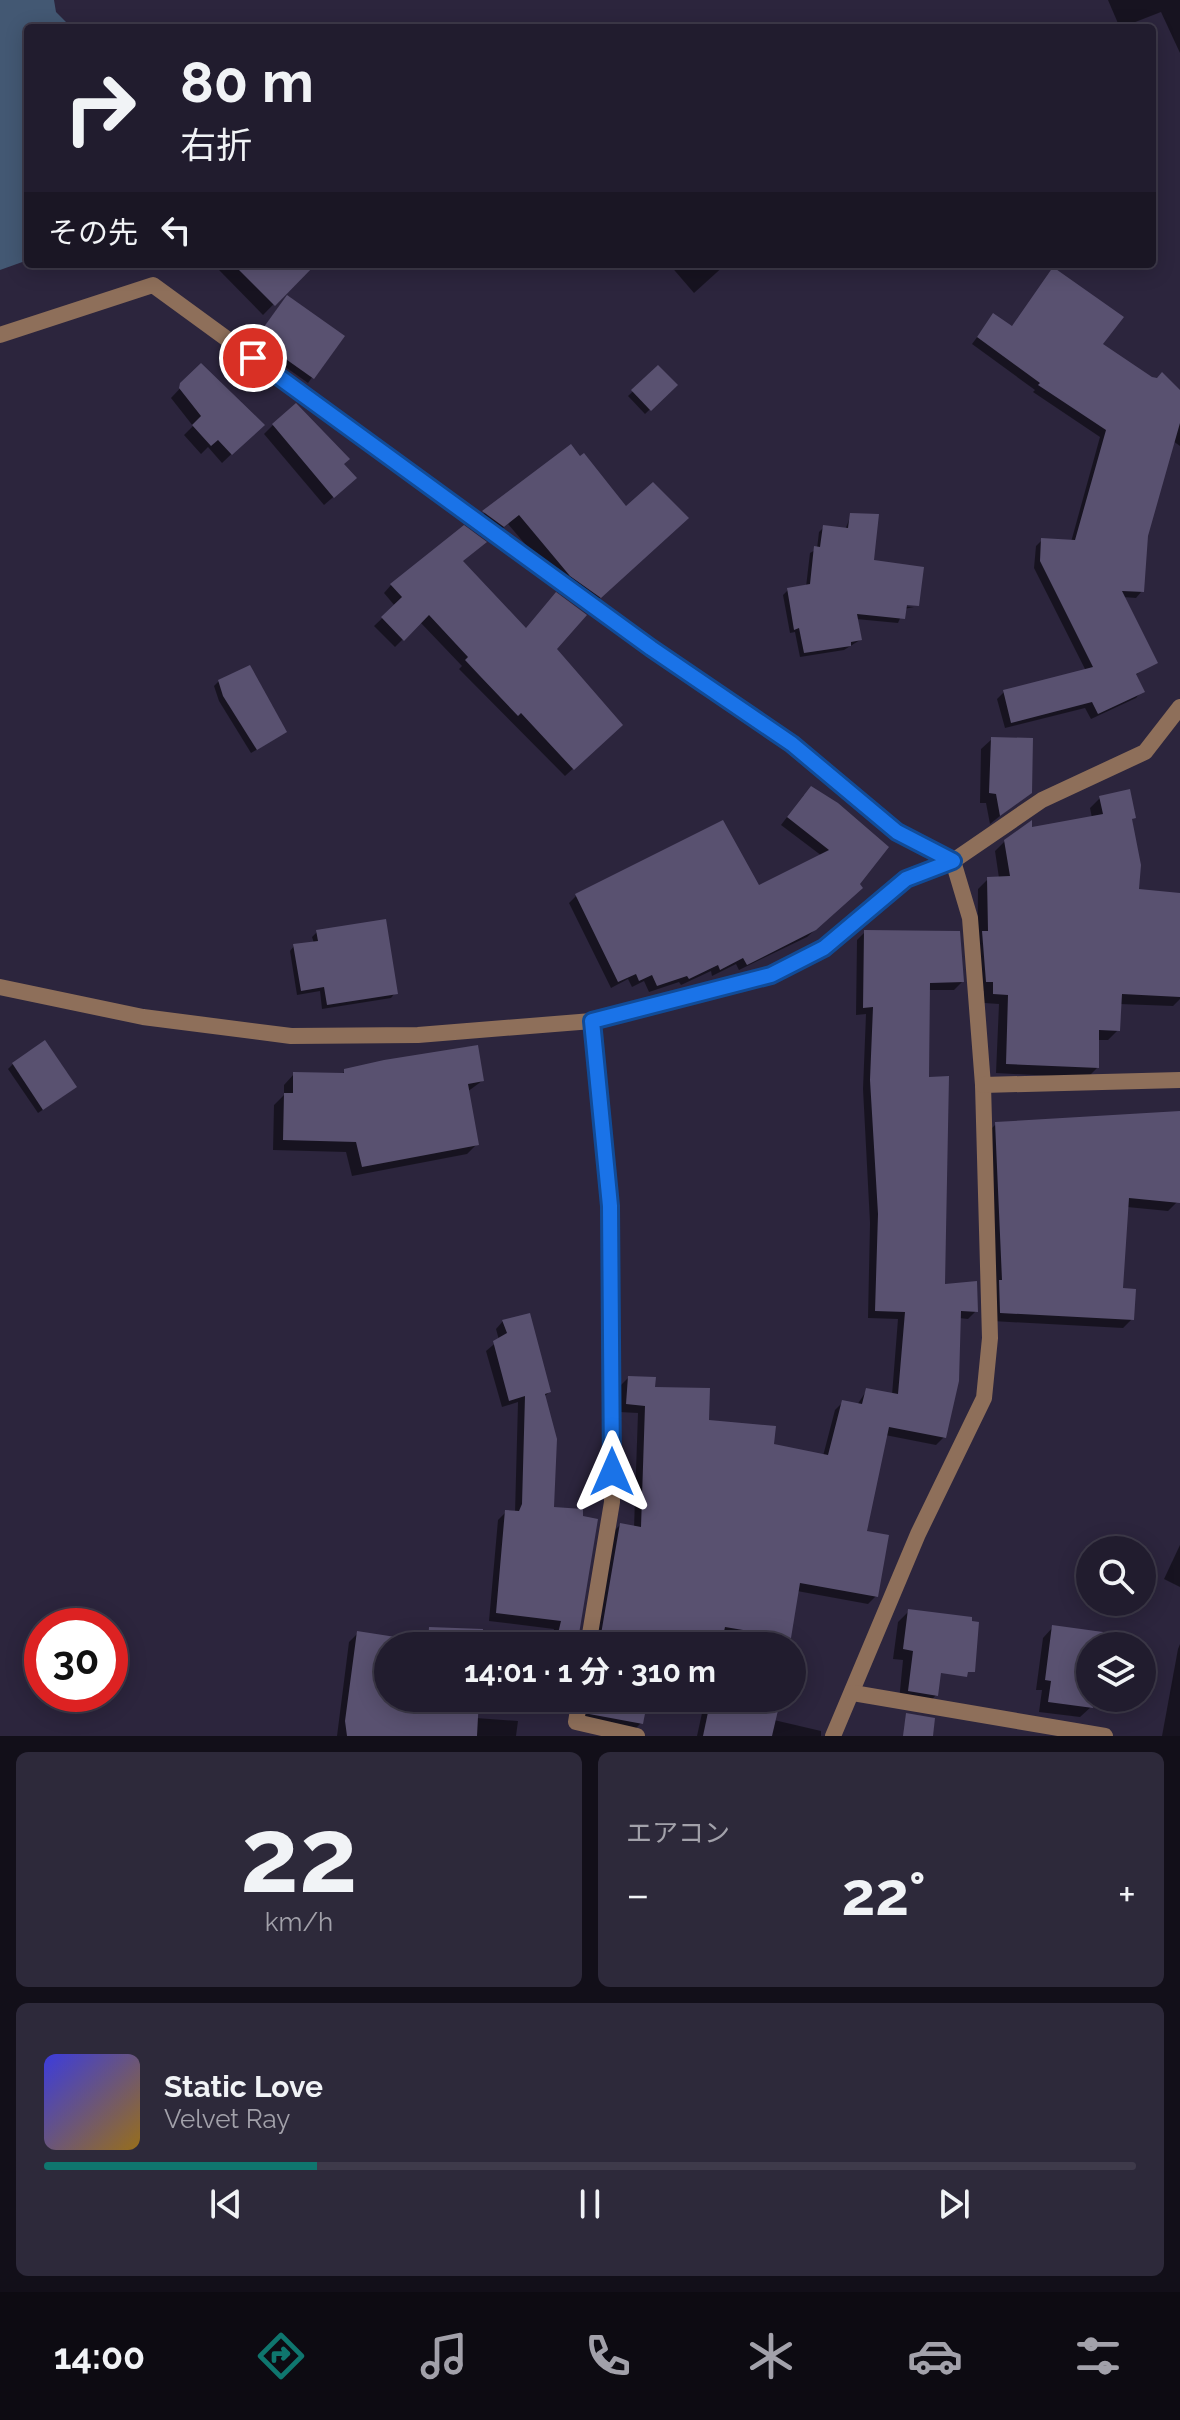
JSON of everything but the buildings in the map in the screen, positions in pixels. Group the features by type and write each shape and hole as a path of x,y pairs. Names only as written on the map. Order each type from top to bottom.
{"street":[{"path":"0,335 153,285 651,648 792,744 897,832 953,861 970,918 983,1085 990,1338 984,1398 918,1534 833,1736"},
{"path":"0,987 143,1017 291,1036 418,1035 592,1021 771,975 824,948 906,879 953,861 1042,800 1145,752 1180,707"},
{"path":"590,1632 612,1502 610,1206 592,1021"},
{"path":"983,1085 1180,1080"},
{"path":"853,1693 1105,1736"},
{"path":"578,1712 576,1722 637,1736"}],"water":[{"path":"0,0 54,0 56,12 68,24 24,24 24,261 0,270"}],"route":[{"path":"253,358 651,648 792,744 897,832 953,861 906,879 824,948 771,975 592,1021 610,1206 612,1472"}]}
